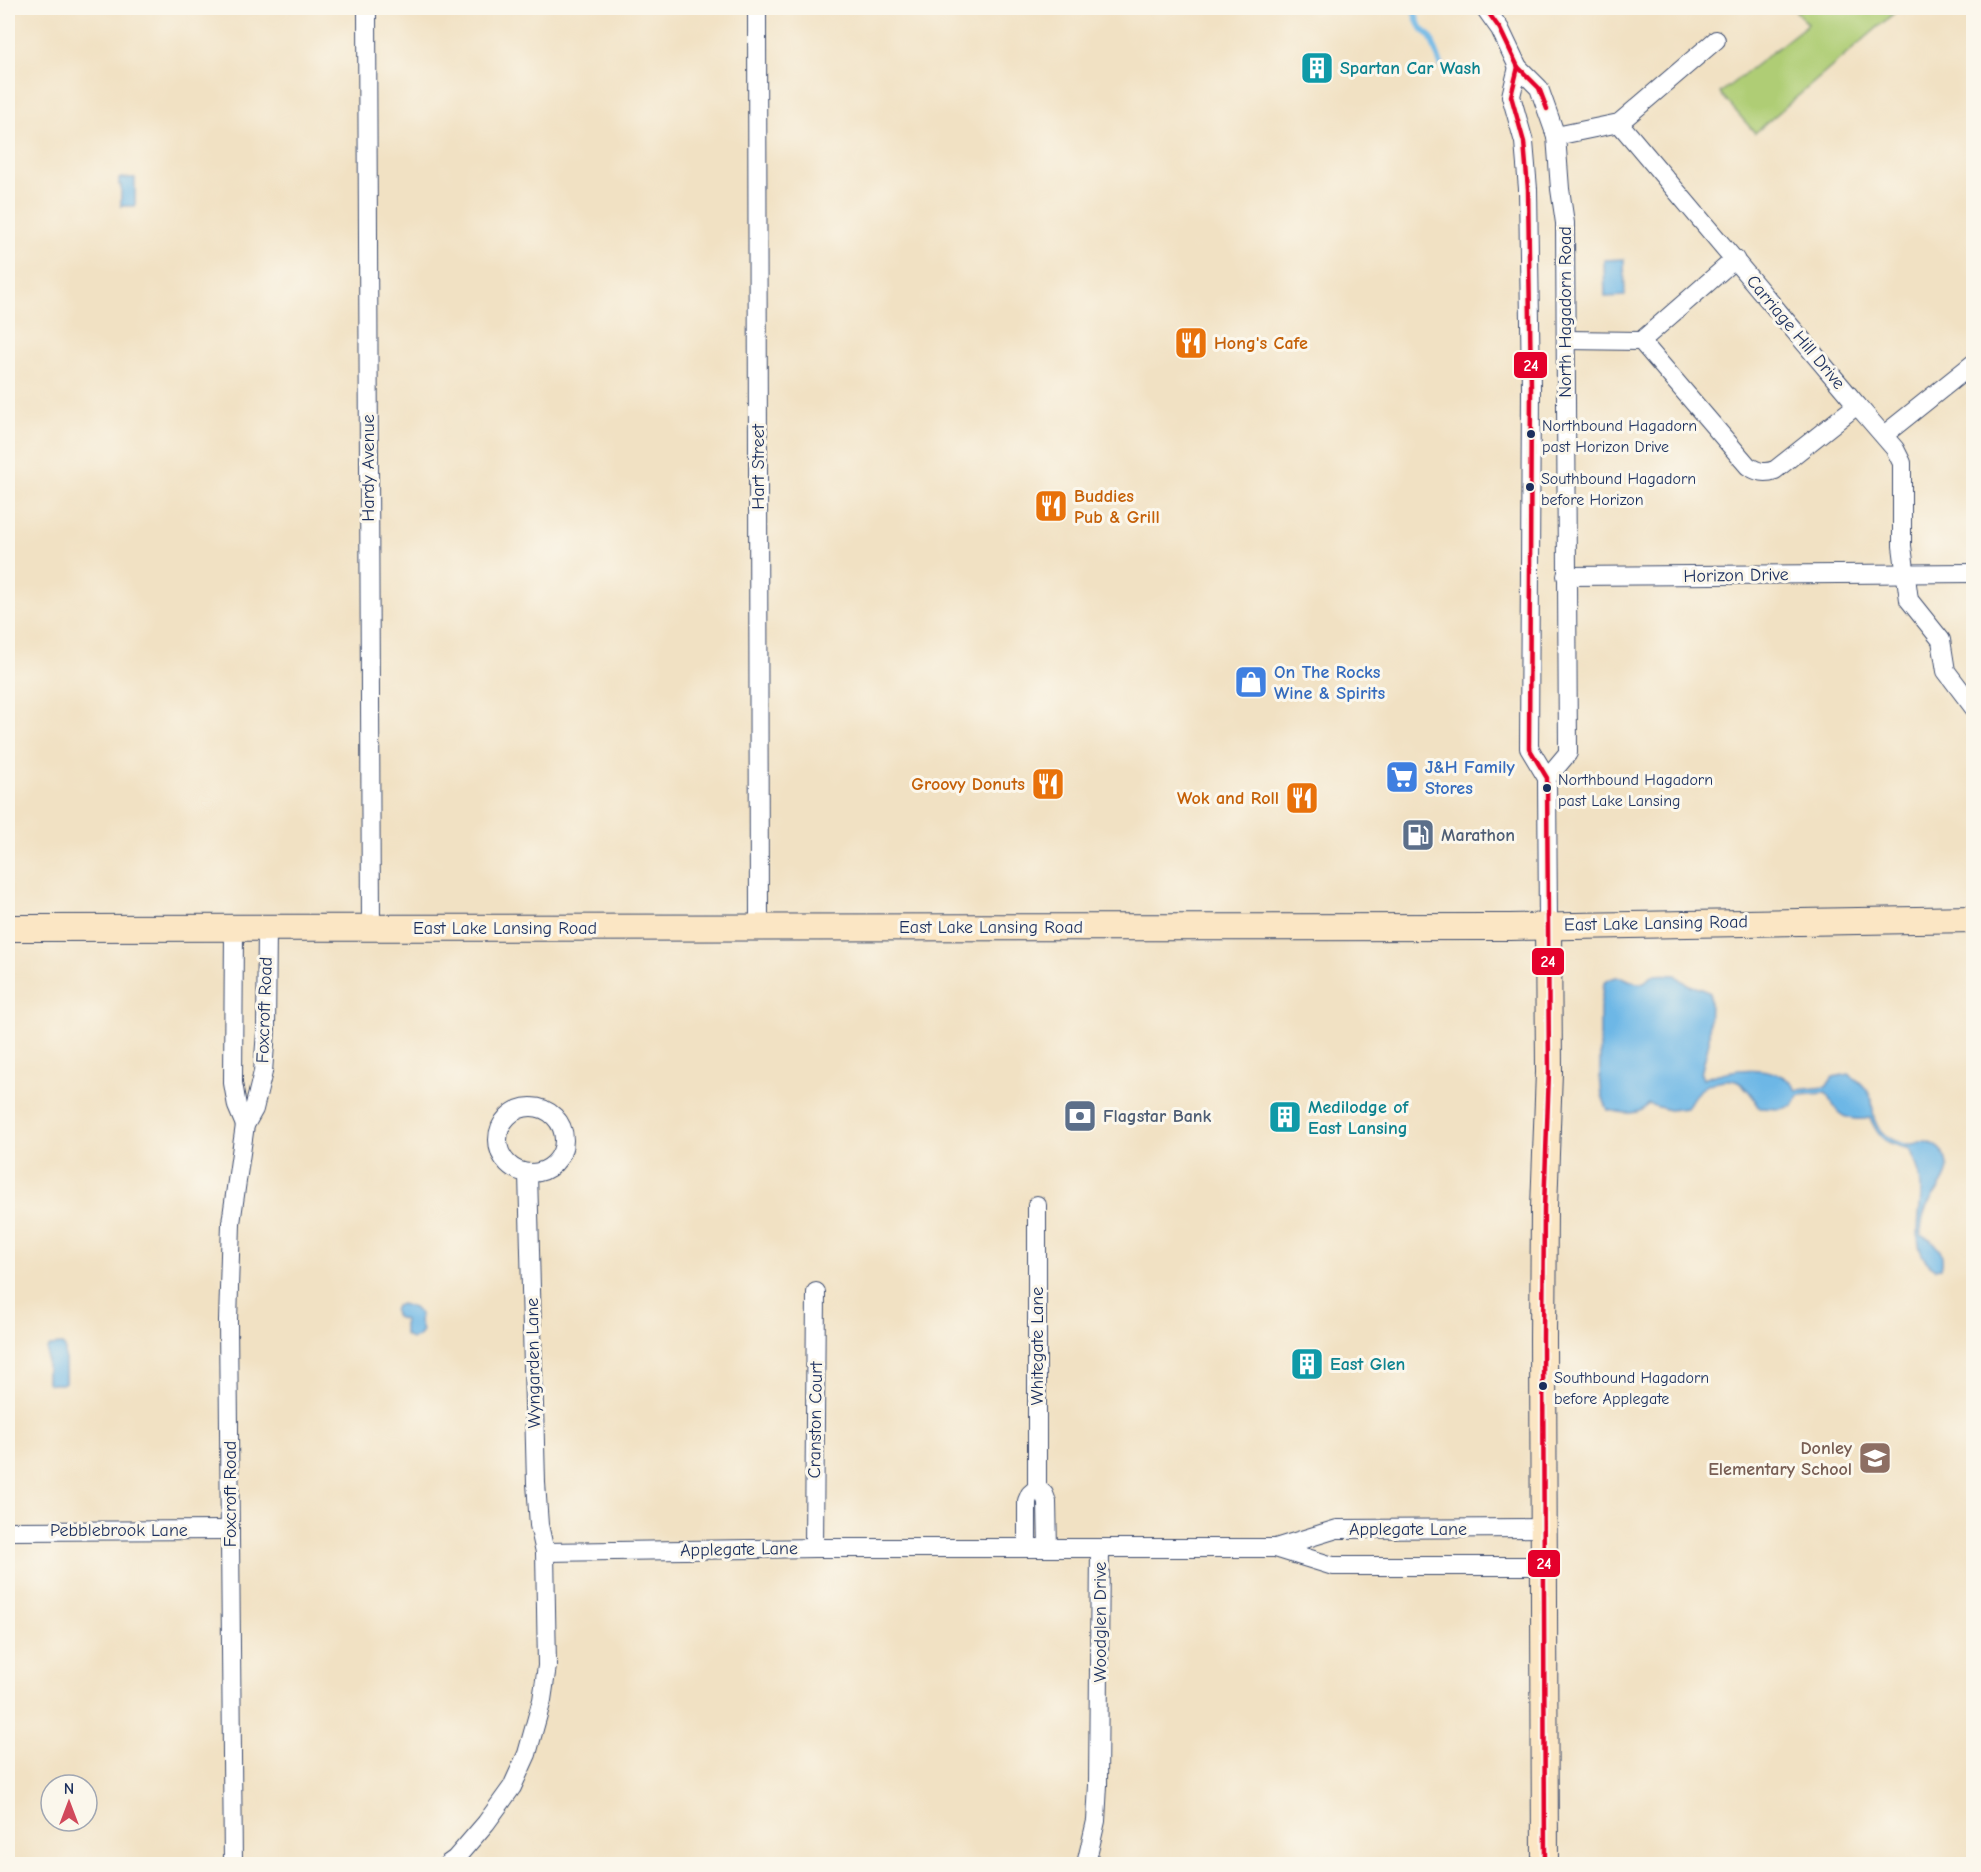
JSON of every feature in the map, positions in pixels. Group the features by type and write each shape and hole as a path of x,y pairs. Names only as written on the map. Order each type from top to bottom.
{"main road":[{"name":"East Lake Lansing Road","path":"8,928 1510,927 1974,919"},
{"name":"North Hagadorn Road","path":"1545,1864 1544,1208 1548,1083 1548,925"}],"street":[{"name":"Hardy Avenue","path":"367,8 371,928"},
{"name":"Hart Street","path":"757,8 759,927"},
{"name":"North Hagadorn Road","path":"1485,8 1500,28 1518,67 1539,88 1556,136 1565,223 1568,753 1547,778"},
{"path":"1556,136 1619,123 1716,40"},
{"name":"North Hagadorn Road","path":"1518,67 1511,96 1524,142 1528,189 1531,388 1529,747 1547,778 1548,925"},
{"name":"Carriage Hill Drive","path":"1619,123 1895,449 1902,463 1902,546 1906,573"},
{"name":"Carriage Hill Drive","path":"1735,259 1641,341 1748,466 1756,471 1767,473 1775,470 1857,405"},
{"path":"1566,340 1641,341"},
{"path":"1884,435 1974,363"},
{"path":"1906,573 1909,600 1941,640 1946,671 1974,708"},
{"name":"Horizon Drive","path":"1566,576 1974,573"},
{"name":"Foxcroft Road","path":"234,928 233,1083 237,1106 245,1125"},
{"name":"Foxcroft Road","path":"233,1864 228,1321 231,1223 245,1125 254,1109 262,1072 266,1031 267,928"},
{"name":"Wyngarden Lane","path":"528,1173 536,1483 539,1525 545,1552"},
{"name":"Whitegate Lane","path":"1036,1204 1037,1488 1044,1494 1047,1502 1048,1548"},
{"name":"Cranston Court","path":"814,1548 816,1292"},
{"name":"Whitegate Lane","path":"1027,1548 1027,1501 1030,1494 1037,1488"},
{"name":"Applegate Lane","path":"545,1552 814,1548 1275,1548 1337,1529 1544,1528"},
{"name":"Pebblebrook Lane","path":"8,1531 230,1530"},
{"name":"Woodglen Drive","path":"1086,1864 1096,1821 1100,1548"},
{"name":"Applegate Lane","path":"1275,1548 1333,1566 1544,1566"},
{"path":"448,1864 486,1823 512,1787 530,1745 542,1700 547,1666 545,1552"}],"green space":[{"path":"1793,8 1899,9 1755,133 1720,93 1808,24"}],"water":[{"path":"135,178 135,206 121,206 119,179"},
{"path":"1624,259 1625,296 1605,297 1604,260"},
{"path":"1655,975 1676,975 1685,983 1710,993 1709,1042 1701,1074 1703,1079 1740,1070 1766,1071 1778,1074 1797,1090 1826,1087 1833,1077 1848,1074 1869,1093 1876,1123 1885,1135 1903,1144 1927,1142 1942,1151 1947,1160 1947,1174 1926,1207 1921,1235 1938,1247 1942,1257 1941,1268 1936,1269 1928,1263 1919,1246 1921,1183 1910,1149 1885,1140 1877,1132 1870,1118 1854,1119 1843,1115 1826,1093 1799,1095 1793,1106 1780,1109 1760,1108 1742,1084 1733,1080 1722,1080 1702,1089 1687,1108 1669,1110 1648,1104 1645,1108 1635,1112 1624,1113 1608,1110 1602,1096 1600,1076 1600,1007 1604,983 1616,977 1640,983"},
{"path":"401,1304 414,1308 420,1314 419,1322 422,1331 418,1337 411,1339 404,1334 404,1320 396,1317 394,1311 396,1306"},
{"path":"62,1345 65,1348 65,1382 50,1384 47,1382 47,1349 50,1346"}],"waterway":[{"path":"1413,8 1419,25 1431,38 1441,65"}],"transit line":[{"name":"24","path":"1485,8 1500,29 1518,67 1539,88 1547,109"},
{"name":"24","path":"1518,67 1511,96 1524,142 1528,189 1531,388 1529,748 1547,778 1549,1072 1544,1208 1543,1339 1545,1864"}],"place":[{"name":"Spartan Car Wash","path":"1317,68"},
{"name":"Hong's Cafe","path":"1191,343"},
{"name":"Northbound Hagadorn past Horizon Drive","path":"1531,434"},
{"name":"Southbound Hagadorn before Horizon","path":"1530,487"},
{"name":"Buddies Pub & Grill","path":"1051,506"},
{"name":"On The Rocks Wine & Spirits","path":"1251,682"},
{"name":"J&H Family Stores","path":"1402,777"},
{"name":"Groovy Donuts","path":"1048,784"},
{"name":"Northbound Hagadorn past Lake Lansing","path":"1547,788"},
{"name":"Wok and Roll","path":"1302,798"},
{"name":"Marathon","path":"1418,835"},
{"name":"Flagstar Bank","path":"1080,1116"},
{"name":"Medilodge of East Lansing","path":"1285,1117"},
{"name":"East Glen","path":"1307,1364"},
{"name":"Southbound Hagadorn before Applegate","path":"1543,1386"},
{"name":"Donley Elementary School","path":"1875,1458"}]}
